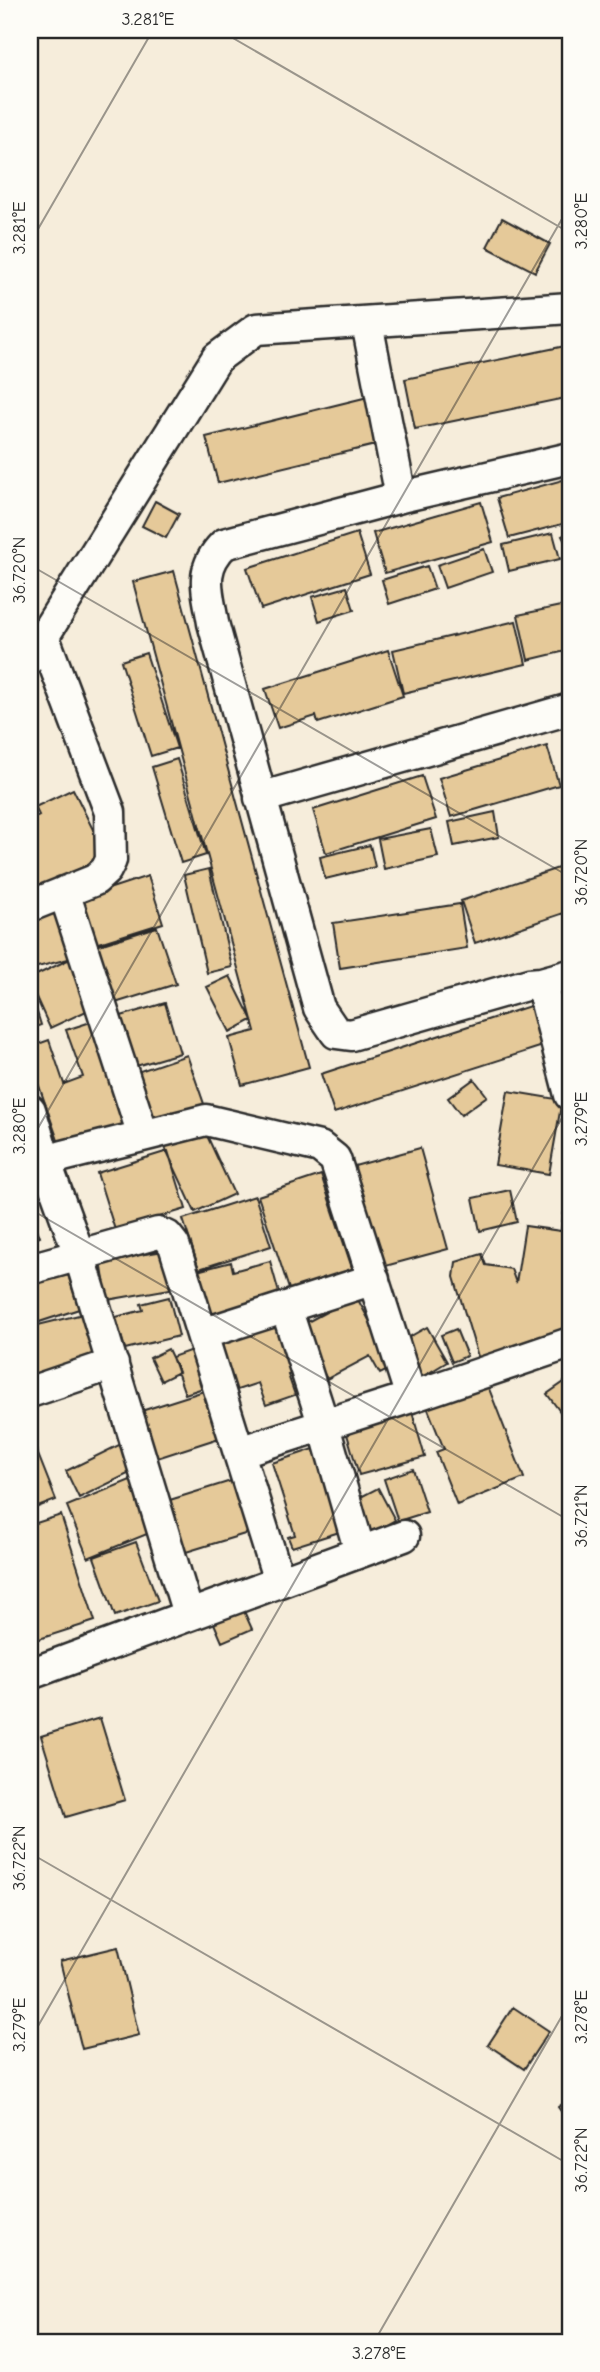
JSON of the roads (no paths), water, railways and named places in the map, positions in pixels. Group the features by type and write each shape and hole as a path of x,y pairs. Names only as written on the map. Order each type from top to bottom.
{"street":[{"path":"30,906 95,880 106,870 111,860 110,812 36,647 217,358 256,329 570,308"},
{"path":"367,323 401,497"},
{"path":"570,458 401,497 224,544 214,554 206,573 213,623 319,1008 336,1033 351,1035 529,984 570,975"},
{"path":"260,798 570,709"},
{"path":"64,892 143,1135"},
{"path":"541,983 570,1095"},
{"path":"30,1110 38,1166 79,1254 188,1614"},
{"path":"38,1166 143,1135 206,1120 320,1147 335,1159 411,1397"},
{"path":"30,1269 158,1233 167,1236 174,1245 279,1581"},
{"path":"202,1334 374,1279"},
{"path":"285,1307 324,1426 360,1552"},
{"path":"239,1452 570,1343"},
{"path":"30,1392 113,1364"},
{"path":"30,1674 404,1536"}]}
